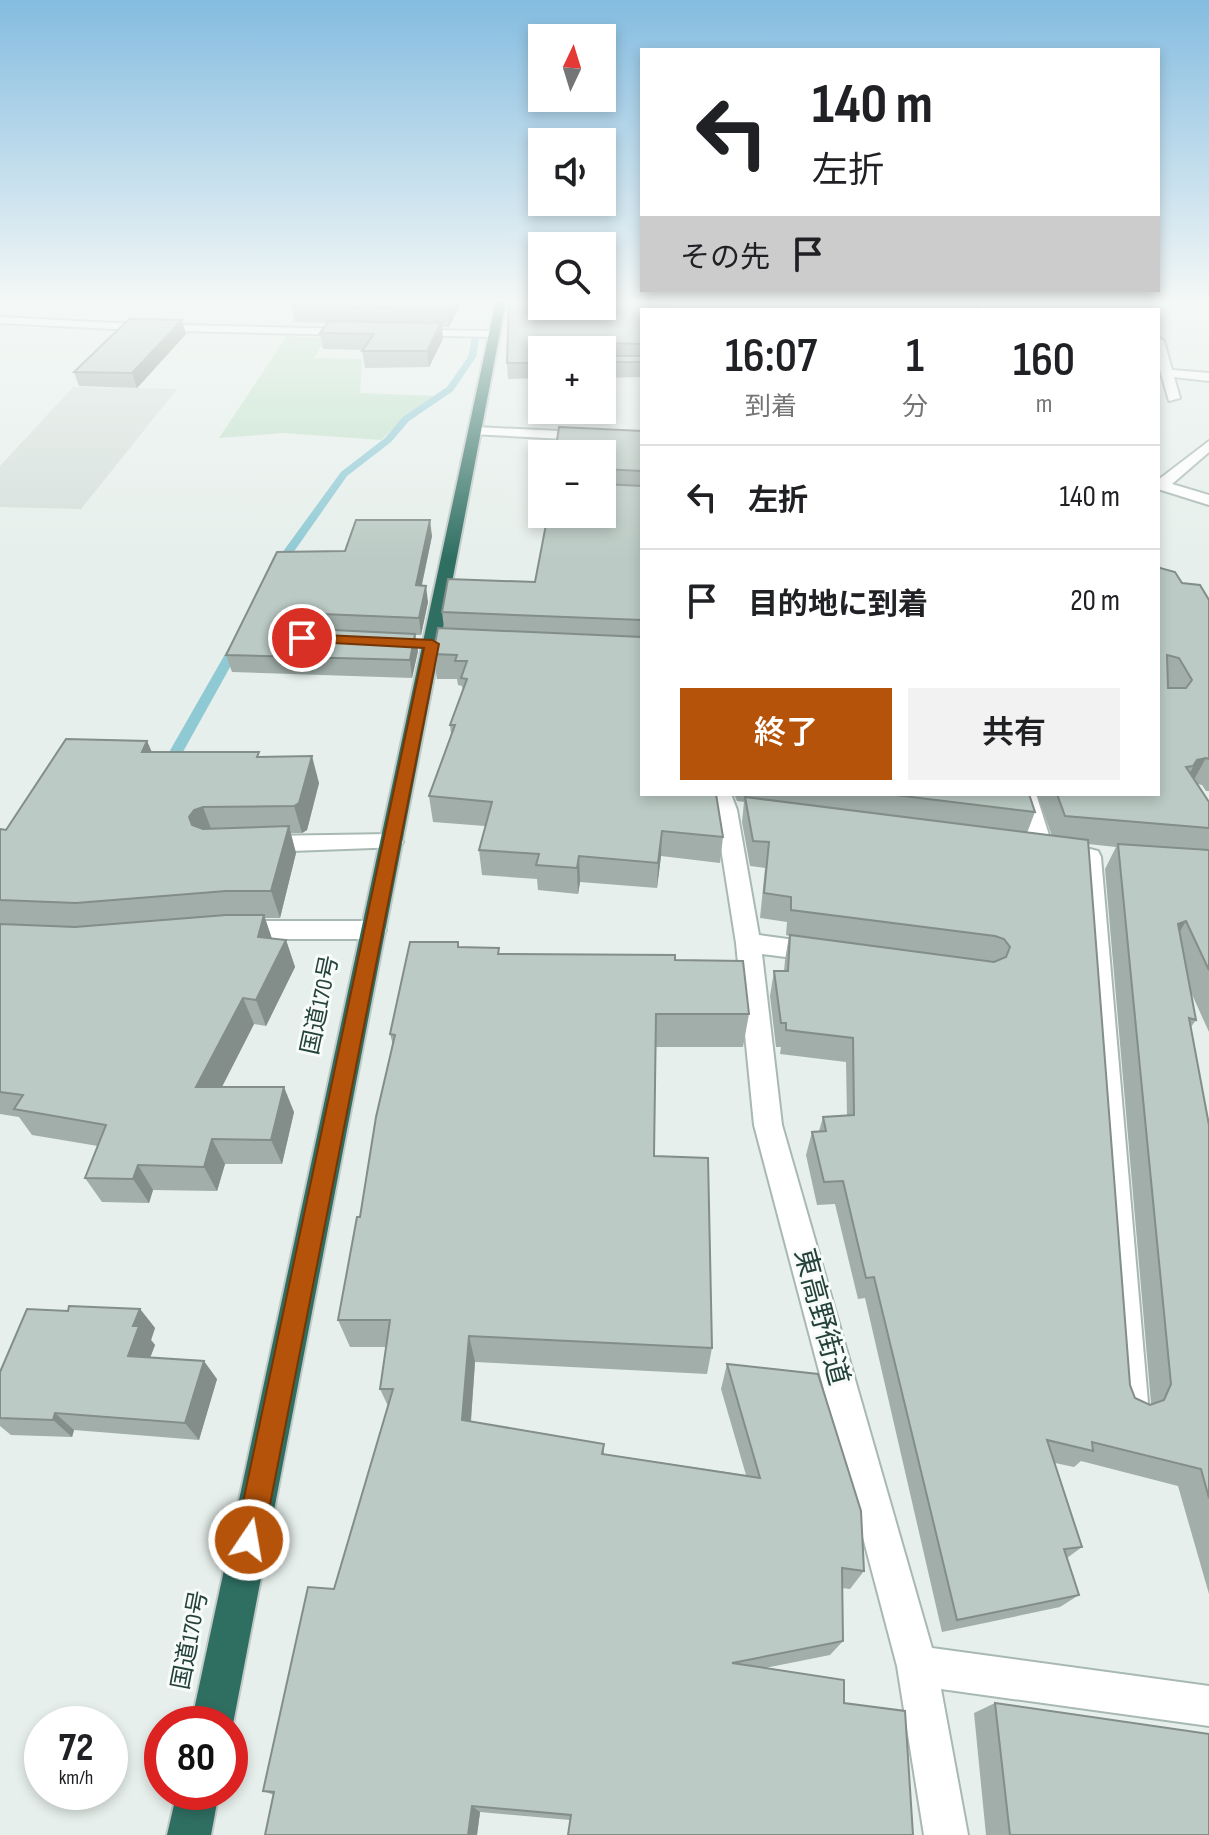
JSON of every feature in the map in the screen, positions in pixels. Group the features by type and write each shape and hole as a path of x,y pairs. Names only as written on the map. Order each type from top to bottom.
{"highway":[{"name":"国道170号","path":"216,1706 484,387"},
{"path":"189,1835 194,1810"}],"street":[{"path":"1171,387 1174,398"},
{"path":"476,431 640,439"},
{"path":"1209,445 1161,485 1209,500"},
{"path":"1026,796 1066,854 1131,1403"},
{"name":"東高野街道","path":"729,806 768,1125 917,1666 946,1835"},
{"path":"243,844 392,842"},
{"path":"1012,847 1119,859"},
{"path":"211,934 236,930 374,930"},
{"path":"748,943 842,956"},
{"path":"917,1666 1209,1706"}],"shaded area":[{"path":"73,387 177,389 81,509 0,507 0,466"}],"green space":[{"path":"253,387 360,387 360,393 437,396 404,418 381,440 284,433 219,438"}],"building":[{"path":"559,427 640,431 640,471 616,470 616,440 557,440"},
{"path":"616,485 640,486 640,620 442,612 448,579 535,582 545,528 616,528"},
{"path":"356,520 430,520 416,585 426,586 419,618 298,613 286,620 292,628 415,634 410,660 226,655 277,552 345,551"},
{"path":"1160,568 1175,572 1182,583 1200,585 1209,600 1209,759 1197,760 1193,766 1186,767 1209,802 1209,828 1065,816 1058,796 1160,796","holes":["1167,655 1179,658 1192,680 1186,688 1168,688"]},
{"path":"438,628 640,637 640,796 716,796 723,837 662,831 658,863 579,856 577,868 536,865 539,854 479,850 492,802 429,796 455,725 450,725 467,679 461,678 467,661 455,661 457,655 433,654"},
{"path":"66,739 147,741 142,752 259,752 257,757 312,756 299,803 294,806 203,807 194,810 189,817 192,825 203,829 289,826 271,891 226,891 76,903 0,900 0,829 6,830"},
{"path":"903,796 1030,796 1035,812"},
{"path":"745,797 1088,840 1130,1385 1135,1398 1150,1405 1164,1400 1171,1384 1118,844 1209,850 1209,970 1186,921 1178,924 1196,1020 1189,1018 1209,1125 1209,1498 1201,1469 1092,1442 1093,1451 1047,1440 1082,1547 1064,1549 1079,1595 957,1620 874,1277 866,1278 843,1181 824,1182 812,1132 826,1131 823,1117 854,1115 853,1038 786,1030 786,1023 781,1023 774,971 788,971 790,935 994,962 1006,957 1010,947 1004,939 995,936 791,910 791,897 764,893 769,842 753,841"},
{"path":"226,915 264,915 258,937 286,940 256,1000 243,998 196,1087 284,1087 271,1140 212,1139 204,1167 138,1165 133,1179 85,1178 106,1125 14,1109 23,1095 0,1092 0,924 75,927"},
{"path":"410,942 458,942 458,947 499,948 498,954 675,955 675,960 743,961 749,1014 656,1014 654,1156 708,1158 712,1348 469,1336 462,1420 604,1444 602,1454 760,1478 727,1364 818,1374 861,1511 864,1571 842,1568 843,1641 732,1663 844,1680 844,1703 905,1711 913,1835 568,1835 571,1815 472,1806 468,1835 265,1835 274,1792 263,1791 308,1587 334,1589 393,1389 380,1389 390,1320 338,1320 357,1217 360,1217 376,1117 395,1035 390,1034"},
{"path":"69,1306 140,1309 133,1326 139,1326 128,1356 204,1361 185,1423 55,1413 53,1420 0,1418 0,1372 27,1309 68,1311"},
{"path":"995,1703 1209,1734 1209,1835 1010,1835"}],"waterway":[{"path":"277,568 344,474 388,440 406,419 452,387"},
{"path":"167,768 238,642"}],"route":[{"path":"249,1540 432,644 302,638"}]}
